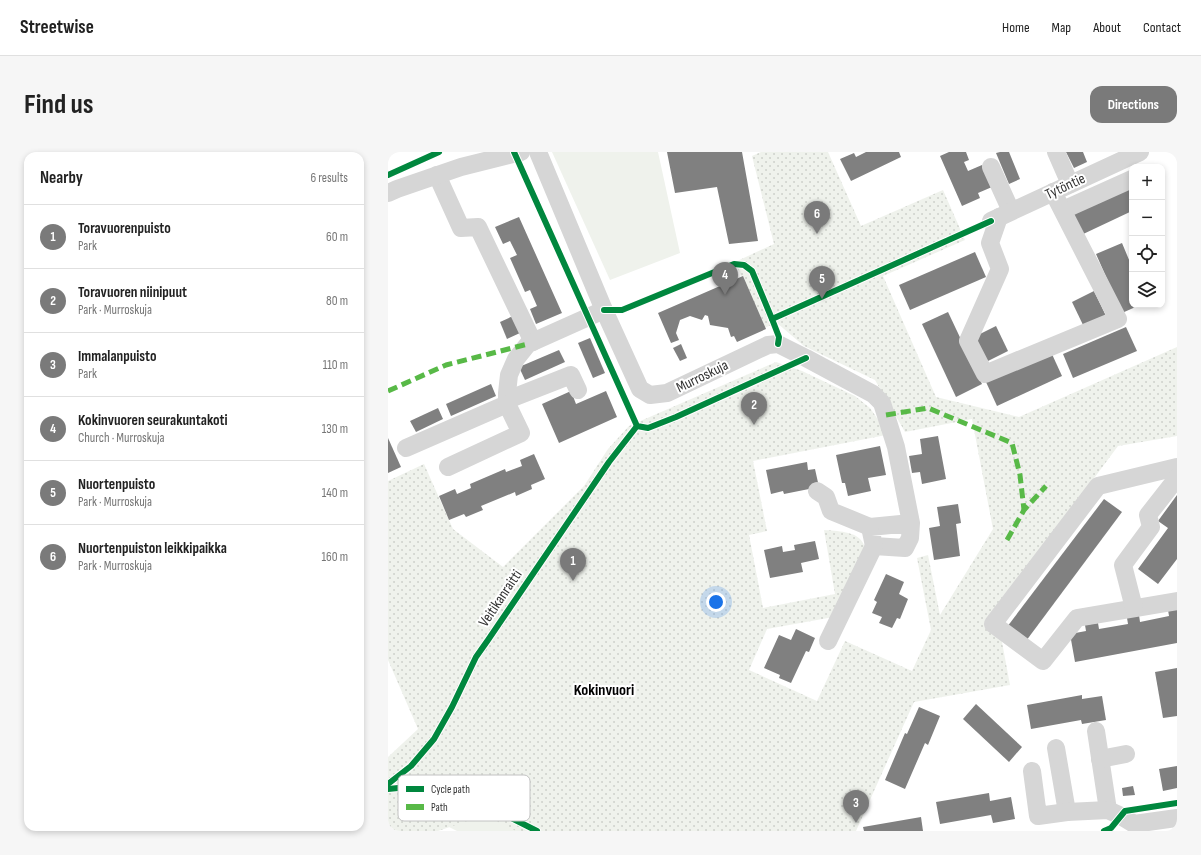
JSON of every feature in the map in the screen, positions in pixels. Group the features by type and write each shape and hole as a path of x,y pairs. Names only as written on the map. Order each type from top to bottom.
{"street":[{"path":"388,193 461,167 521,152"},
{"name":"Murroskuja","path":"538,152 604,310 640,389 650,395 667,393 768,345 778,344 873,394 882,403 896,447 911,523"},
{"path":"1056,152 1070,184"},
{"name":"Tytöntie","path":"1000,216 1070,184 1137,158"},
{"path":"991,167 1000,216 990,243 1000,269 968,340 985,374 1118,319 1053,192"},
{"path":"437,175 461,228 478,227 530,343"},
{"path":"1063,210 1129,180"},
{"path":"448,467 521,433 507,402 506,393 509,375 516,359 530,343 604,310"},
{"path":"406,448 570,375 578,390"},
{"path":"1177,467 1098,486 993,624 1043,661 1077,618 1177,601"},
{"path":"1134,608 1123,565 1151,527 1148,515 1177,478"},
{"path":"817,491 826,497 831,511 870,527 911,523 910,538 905,548 874,546"},
{"path":"828,642 874,546 870,527"},
{"path":"1096,731 1108,810"},
{"path":"1056,748 1067,812"},
{"path":"1100,759 1126,754"},
{"path":"1032,771 1038,816 1067,812 1108,810 1121,816 1131,828 1177,818"}],"shaded area":[{"path":"552,152 658,152 680,253 610,280"},
{"path":"761,152 828,152 861,226 943,190 965,240 883,276 936,397 1019,417 1177,347 1177,436 1118,446 996,610 1010,685 914,702 856,831 516,831 497,821 530,821 530,775 398,775 398,821 467,821 438,831 388,831 388,757 418,729 388,660 388,481 424,464 453,529 503,567 584,486 608,449 629,426 776,362 802,371 855,396 870,408 886,435 753,461 767,531 749,535 763,608 835,594 824,530 840,531 856,536 865,547 866,553 839,616 767,629 749,670 817,701 845,641 912,671 931,630 917,558 928,555 940,615 993,529 972,419 905,432 875,380 804,346 777,323 764,328 735,262 774,244 752,156"},
{"path":"437,821 506,821 527,831 457,831"}],"building":[{"path":"667,152 742,152 758,241 729,244 717,187 675,193"},
{"path":"866,152 899,152 901,157 851,181 840,159 854,153 856,157"},
{"path":"949,152 966,152 969,160 964,162 968,171 982,165 992,187 978,193 980,198 962,206 940,156"},
{"path":"1009,152 1020,179 1009,184 996,153"},
{"path":"1066,152 1083,152 1087,162 1074,168"},
{"path":"1127,185 1129,190 1129,212 1079,236 1068,212"},
{"path":"519,217 562,313 536,324 530,309 537,306 530,290 525,292 510,258 517,255 510,241 503,244 495,227"},
{"path":"1122,243 1129,260 1129,308 1133,308 1122,313 1096,254"},
{"path":"975,252 986,277 910,310 899,285"},
{"path":"743,276 766,329 737,342 734,336 731,337 728,328 710,325 708,316 705,315 702,320 690,316 680,320 676,333 679,340 671,343 658,313"},
{"path":"1094,291 1106,316 1084,327 1072,302"},
{"path":"948,312 982,384 956,397 922,324"},
{"path":"513,316 520,333 507,339 500,322"},
{"path":"996,326 1008,351 986,362 974,337"},
{"path":"1126,327 1137,351 1073,378 1063,354"},
{"path":"590,338 605,373 593,378 578,343"},
{"path":"681,344 687,358 680,361 673,348"},
{"path":"559,350 565,362 525,380 519,367"},
{"path":"1051,352 1062,376 997,406 986,382"},
{"path":"491,384 496,396 451,416 446,404"},
{"path":"571,391 576,404 606,391 617,417 559,443 542,404"},
{"path":"438,408 443,419 416,432 410,421"},
{"path":"938,436 946,479 922,484 920,472 912,473 909,456 922,454 920,439"},
{"path":"388,438 401,467 388,473"},
{"path":"880,446 886,475 868,478 871,491 848,496 845,483 842,483 836,455"},
{"path":"534,454 545,479 531,485 532,489 516,496 515,492 481,506 483,510 466,517 464,514 449,520 439,496 455,489 457,494 471,488 470,484 505,469 506,472 522,466 520,460"},
{"path":"807,462 808,470 815,469 819,487 784,494 783,491 771,494 766,470"},
{"path":"1177,495 1177,559 1158,584 1138,569 1168,528 1158,521"},
{"path":"1104,499 1122,512 1026,641 1007,627"},
{"path":"958,504 961,523 956,524 960,556 934,560 929,528 940,526 937,507"},
{"path":"815,541 819,559 801,563 803,572 770,578 764,550 782,546 783,552 795,550 794,545"},
{"path":"886,574 904,582 899,594 908,599 900,619 897,618 892,628 879,623 882,617 872,613 877,602 874,600"},
{"path":"1177,609 1177,643 1075,662 1070,634 1086,631 1085,625 1098,623 1099,629 1128,624 1127,618 1139,615 1140,622 1169,616 1168,610"},
{"path":"796,629 815,638 809,652 806,651 791,683 779,678 780,675 764,668 779,635 791,640"},
{"path":"1177,668 1177,716 1163,718 1155,672"},
{"path":"1082,695 1082,699 1102,696 1106,720 1082,724 1081,720 1031,729 1027,705"},
{"path":"976,704 1022,747 1009,762 963,719"},
{"path":"919,707 940,716 928,745 925,743 905,789 885,780 905,733 907,734"},
{"path":"1177,766 1177,788 1163,791 1159,769"},
{"path":"1133,786 1135,795 1123,796 1122,788"},
{"path":"989,793 990,801 1011,797 1015,819 993,823 991,815 940,824 936,802"},
{"path":"921,817 923,831 864,831 863,827"}],"marked path":[{"path":"388,391 446,365 528,344"},
{"path":"886,415 928,408 1012,443 1020,475 1024,510"},
{"path":"1007,540 1024,510 1046,486"}],"cycle path":[{"path":"388,175 439,152"},
{"path":"514,152 637,426 648,428 676,417 806,358"},
{"path":"778,344 779,337 772,319 991,221"},
{"path":"604,310 622,310 734,264 744,265 752,271 772,319"},
{"name":"Veitikanraitti","path":"400,775 411,766 434,739 452,707 476,657 609,462 637,426"},
{"name":"Veitikanraitti","path":"388,784 398,776"},
{"path":"388,789 398,788"},
{"path":"1104,831 1111,828 1125,811 1177,803"},
{"path":"517,821 537,831"}],"place":[{"name":"Nuortenpuiston leikkipaikka","path":"817,234"},
{"name":"Kokinvuoren seurakuntakoti","path":"725,295"},
{"name":"Nuortenpuisto","path":"822,299"},
{"name":"Toravuoren niinipuut","path":"754,425"},
{"name":"Toravuorenpuisto","path":"573,581"},
{"name":"Immalanpuisto","path":"856,823"}],"district":[{"name":"Kokinvuori","path":"604,689"}]}
